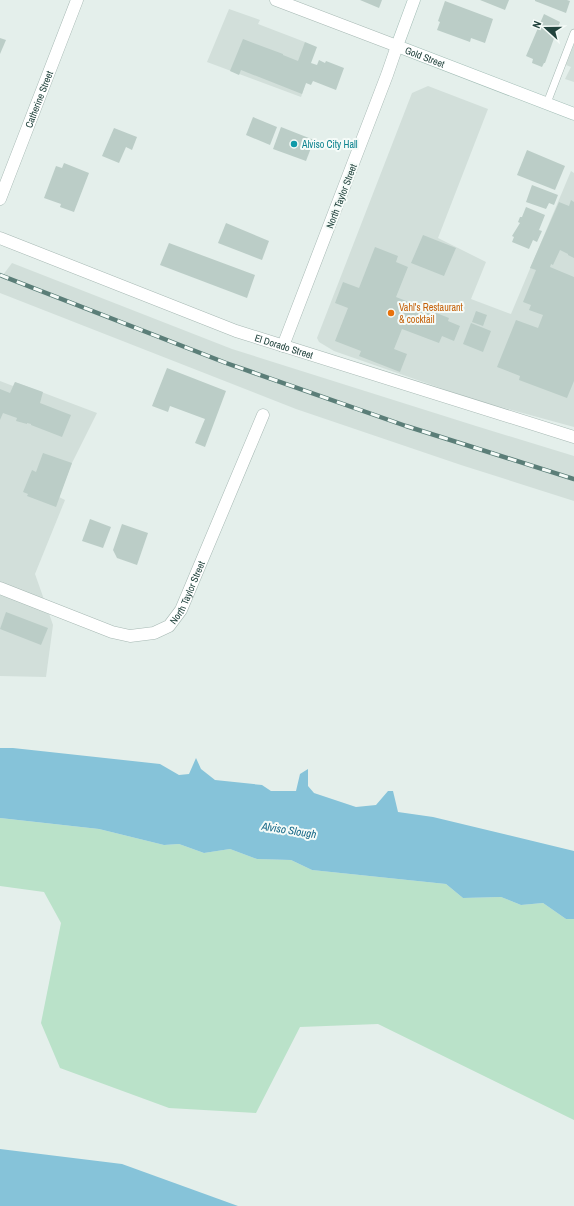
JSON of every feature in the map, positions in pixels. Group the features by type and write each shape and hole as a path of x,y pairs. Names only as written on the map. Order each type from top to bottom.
{"street":[{"name":"Catherine Street","path":"0,199 77,0"},
{"name":"Gold Street","path":"276,0 574,114"},
{"name":"North Taylor Street","path":"283,346 387,75 414,0"},
{"name":"El Dorado Street","path":"0,238 236,330 574,437"},
{"name":"North Taylor Street","path":"0,588 112,632 130,636 154,632 169,626 181,610 263,415"}],"lane":[{"path":"548,103 574,33"}],"shaded area":[{"path":"229,9 260,20 258,24 305,42 306,76 308,77 301,97 207,62"},
{"path":"574,44 574,82 565,79 571,67 566,65"},
{"path":"428,86 488,109 438,238 486,262 471,299 511,314 571,171 574,173 574,427 472,399 334,351 319,342 317,338 412,93"},
{"path":"12,263 232,349 574,456 574,501 461,465 296,409 0,293 0,279"},
{"path":"0,381 13,386 15,382 97,413 72,463 59,497 65,500 35,574 53,625 46,677 0,676"}],"green space":[{"path":"0,818 99,829 164,845 179,844 204,853 230,849 257,859 291,860 312,870 446,884 463,898 501,897 521,905 543,903 566,919 574,919 574,1120 378,1024 300,1027 256,1113 169,1108 60,1068 41,1023 61,923 44,892 0,886"}],"water":[{"name":"Alviso Slough","path":"0,748 13,748 160,764 179,775 189,774 196,758 201,769 215,780 262,785 271,791 296,791 300,774 308,769 308,786 314,793 356,807 376,805 388,791 393,791 398,812 433,817 574,851 574,919 566,919 543,903 521,905 501,897 463,898 446,884 312,870 291,860 257,859 230,849 204,853 179,844 164,845 99,829 0,818"},
{"path":"0,1149 122,1164 238,1206 0,1206"}],"building":[{"path":"360,0 382,0 379,8"},
{"path":"480,0 509,0 505,10"},
{"path":"535,0 567,0 570,1 566,13"},
{"path":"445,1 493,19 485,43 471,38 470,42 437,30 440,22 438,21"},
{"path":"544,14 560,22 545,63 542,67 532,63 533,59 526,56"},
{"path":"0,38 6,40 0,54"},
{"path":"243,39 298,61 305,42 317,47 311,63 317,65 319,60 325,63 326,61 344,68 336,90 313,81 311,85 306,83 302,94 241,70 239,75 230,71"},
{"path":"253,117 277,127 270,145 246,135"},
{"name":"Alviso City Hall","path":"281,127 314,140 306,161 273,149"},
{"path":"114,128 137,137 132,150 126,147 119,163 102,156"},
{"path":"527,150 565,166 555,190 517,175"},
{"path":"64,163 89,173 74,212 60,207 61,204 44,198 56,166 62,168"},
{"path":"532,185 558,195 554,205 549,203 546,209 526,202"},
{"path":"571,200 574,202 574,258 560,250 553,265 551,264 550,267 574,277 574,381 567,398 519,380 520,376 497,367 516,320 538,328 543,315 529,310 531,305 523,302 536,270 530,268 559,202 569,206"},
{"path":"526,207 545,215 539,230 542,231 537,242 533,240 529,249 512,242 514,237 512,236 520,223 518,222"},
{"path":"226,223 269,241 262,260 218,243"},
{"path":"423,235 456,248 444,276 411,263"},
{"path":"169,243 255,275 247,298 160,265"},
{"name":"Vahl's Restaurant & cocktail","path":"375,247 398,256 396,262 408,267 396,297 449,318 448,321 460,326 454,341 442,336 439,343 402,329 394,349 407,354 400,372 359,356 361,351 335,341 348,308 335,303 343,282 359,288"},
{"path":"476,311 487,315 483,326 472,322"},
{"path":"471,323 491,331 483,352 463,344"},
{"path":"167,368 226,391 205,447 195,443 205,419 170,406 168,412 152,406"},
{"path":"15,382 43,392 40,403 71,415 62,437 31,424 16,421 17,418 3,413 0,420 0,389 10,393"},
{"path":"43,453 72,463 56,507 27,496 28,494 23,492 32,470 36,472"},
{"path":"90,519 111,527 103,548 82,541"},
{"path":"122,524 148,533 137,565 117,558 113,550"},
{"path":"6,612 48,628 41,645 0,629"}],"railway":[{"path":"0,275 226,363 406,426 574,479"}],"place":[{"name":"Alviso City Hall","path":"294,144"},
{"name":"Vahl's Restaurant & cocktail","path":"391,313"}]}
